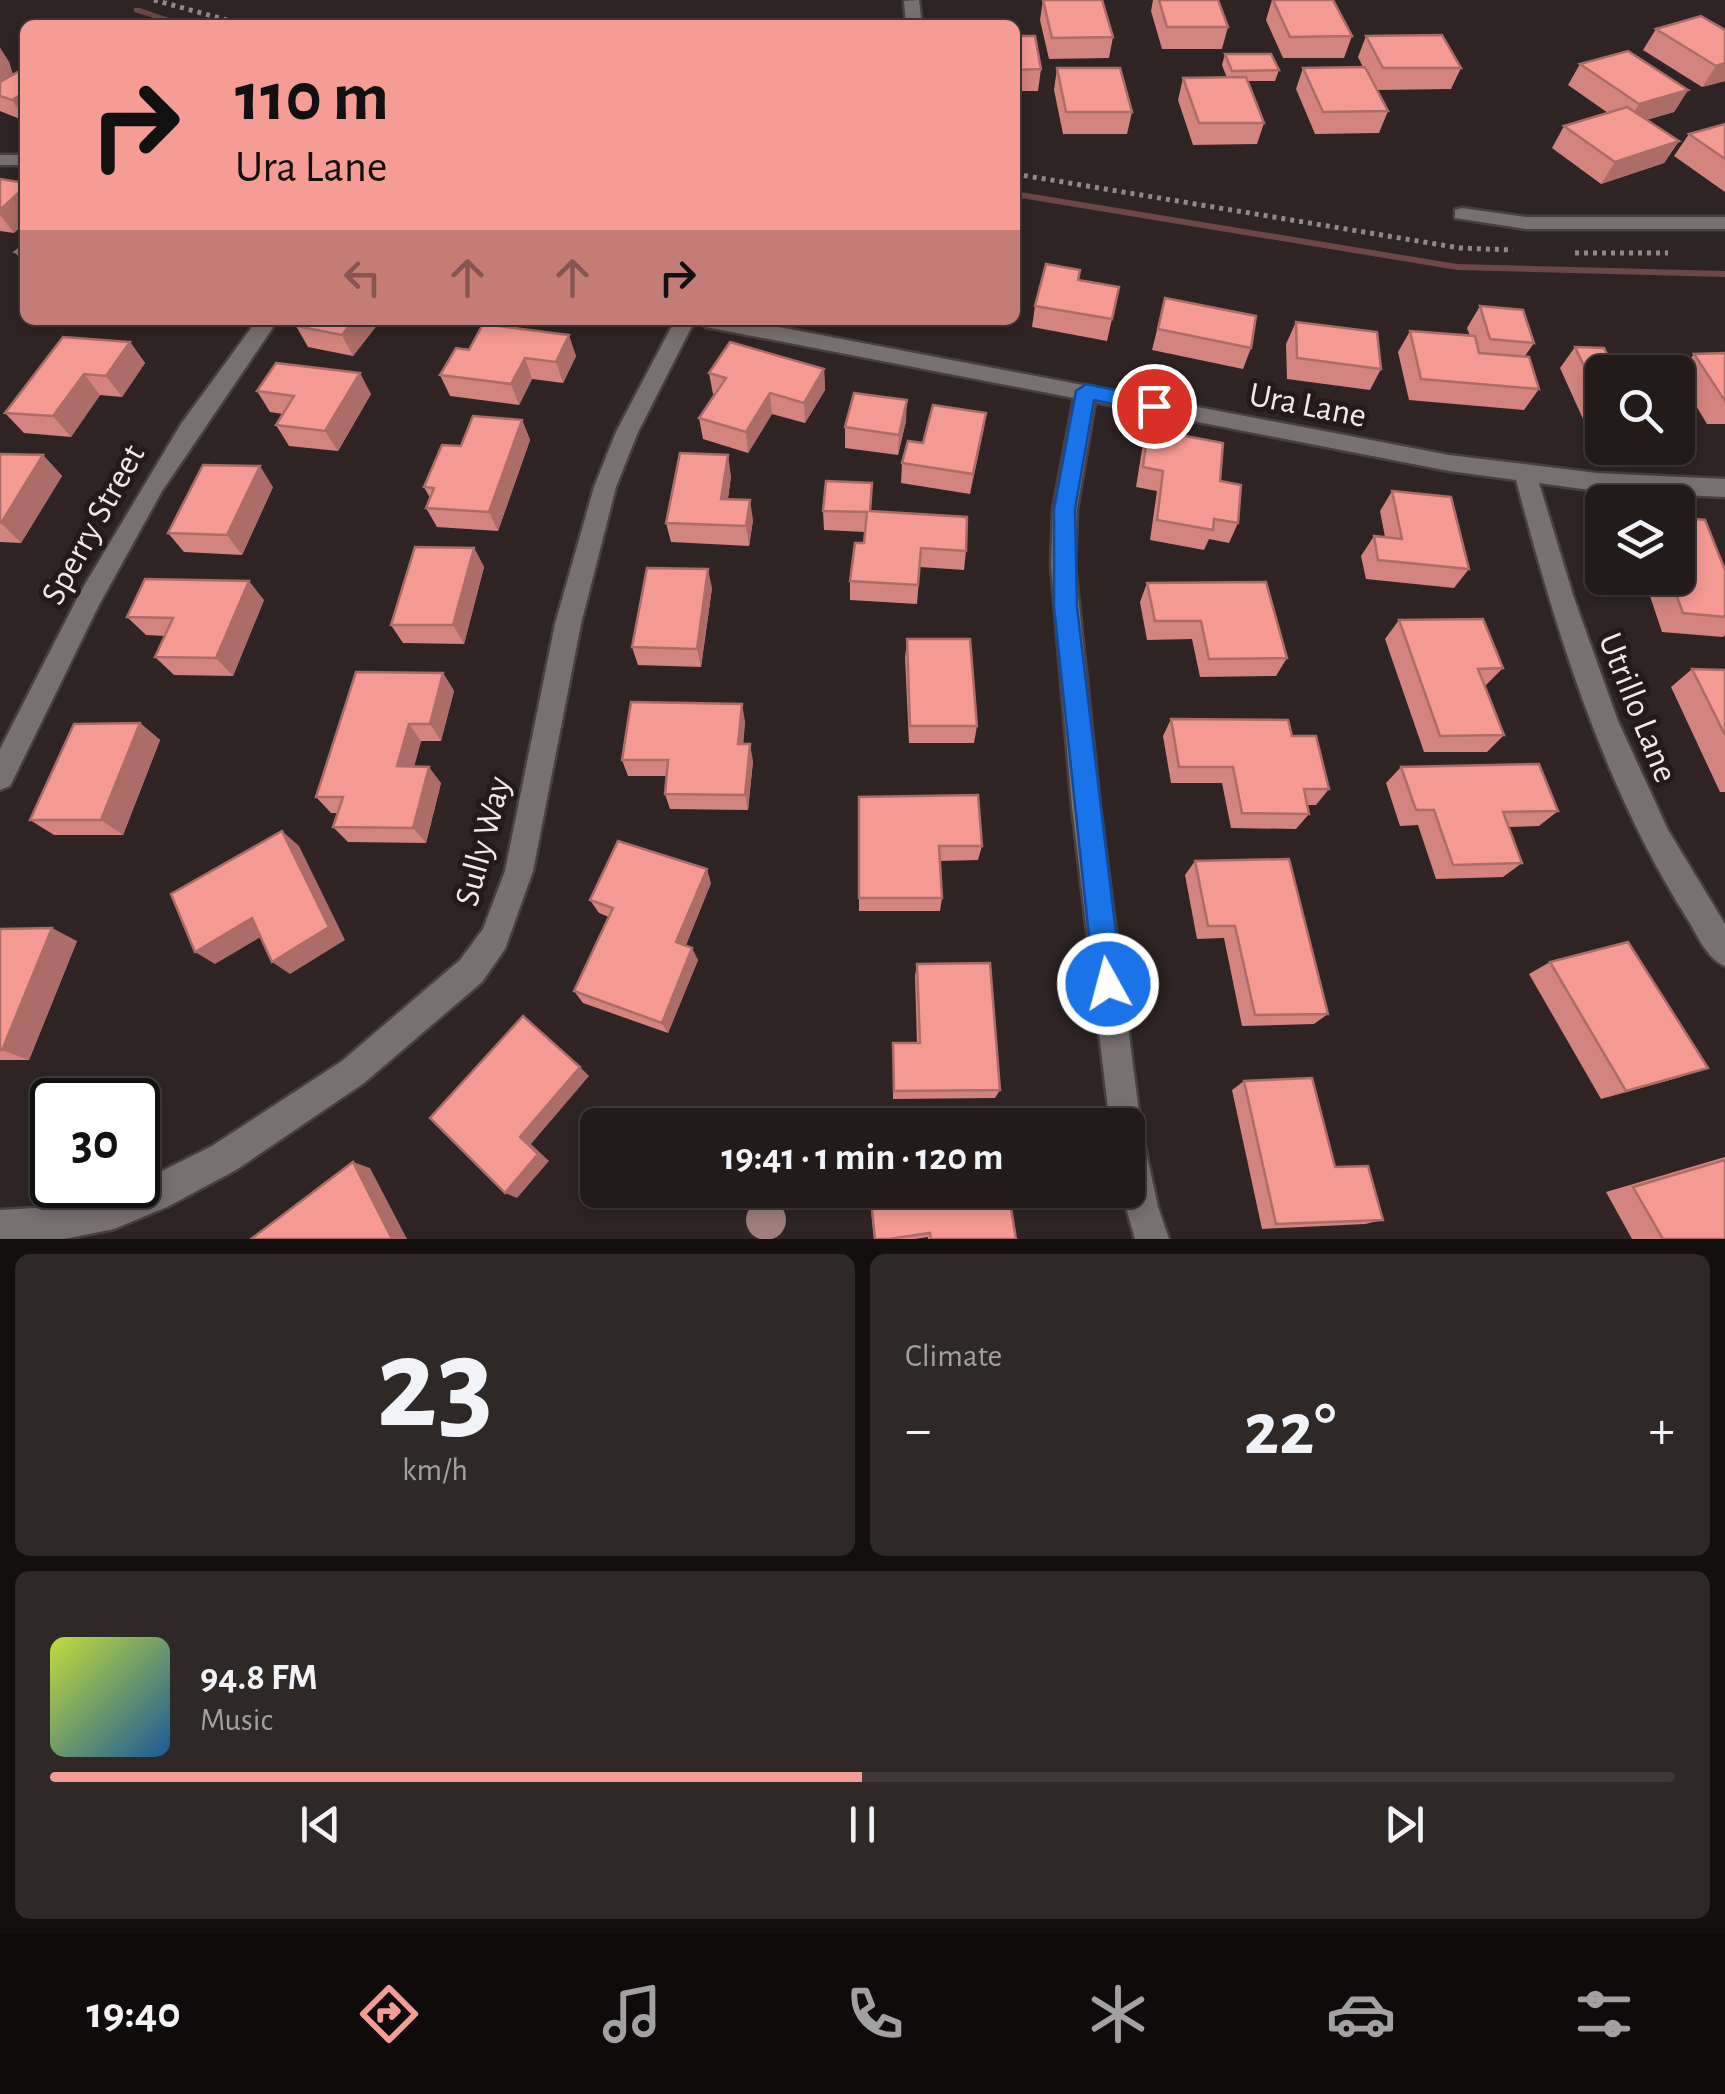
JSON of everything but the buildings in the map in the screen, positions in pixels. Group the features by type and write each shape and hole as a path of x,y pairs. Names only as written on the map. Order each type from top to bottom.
{"street":[{"path":"1462,214 1526,222 1725,224"},
{"name":"Sperry Street","path":"0,777 106,563 147,492 219,382 264,325"},
{"name":"Sully Way","path":"0,1227 53,1224 114,1212 224,1158 353,1072 471,972 494,938 519,871 568,624 605,487 627,432 683,325"},
{"name":"Ura Lane","path":"733,325 1086,391 1325,441 1526,473 1612,483 1725,488"},
{"path":"1086,391 1065,509 1064,593 1124,1108"},
{"name":"Utrillo Lane","path":"1526,473 1560,604 1640,804 1688,898 1725,951"},
{"path":"1141,1208 1152,1239"}],"path":[{"path":"154,0 227,20"},
{"path":"1020,175 1460,248 1518,250"},
{"path":"1557,252 1670,253"}],"waterway":[{"path":"137,10 169,20"},
{"path":"1020,195 1457,267 1725,274"}],"route":[{"path":"1108,984 1065,607 1065,509 1086,391 1154,406"}]}
